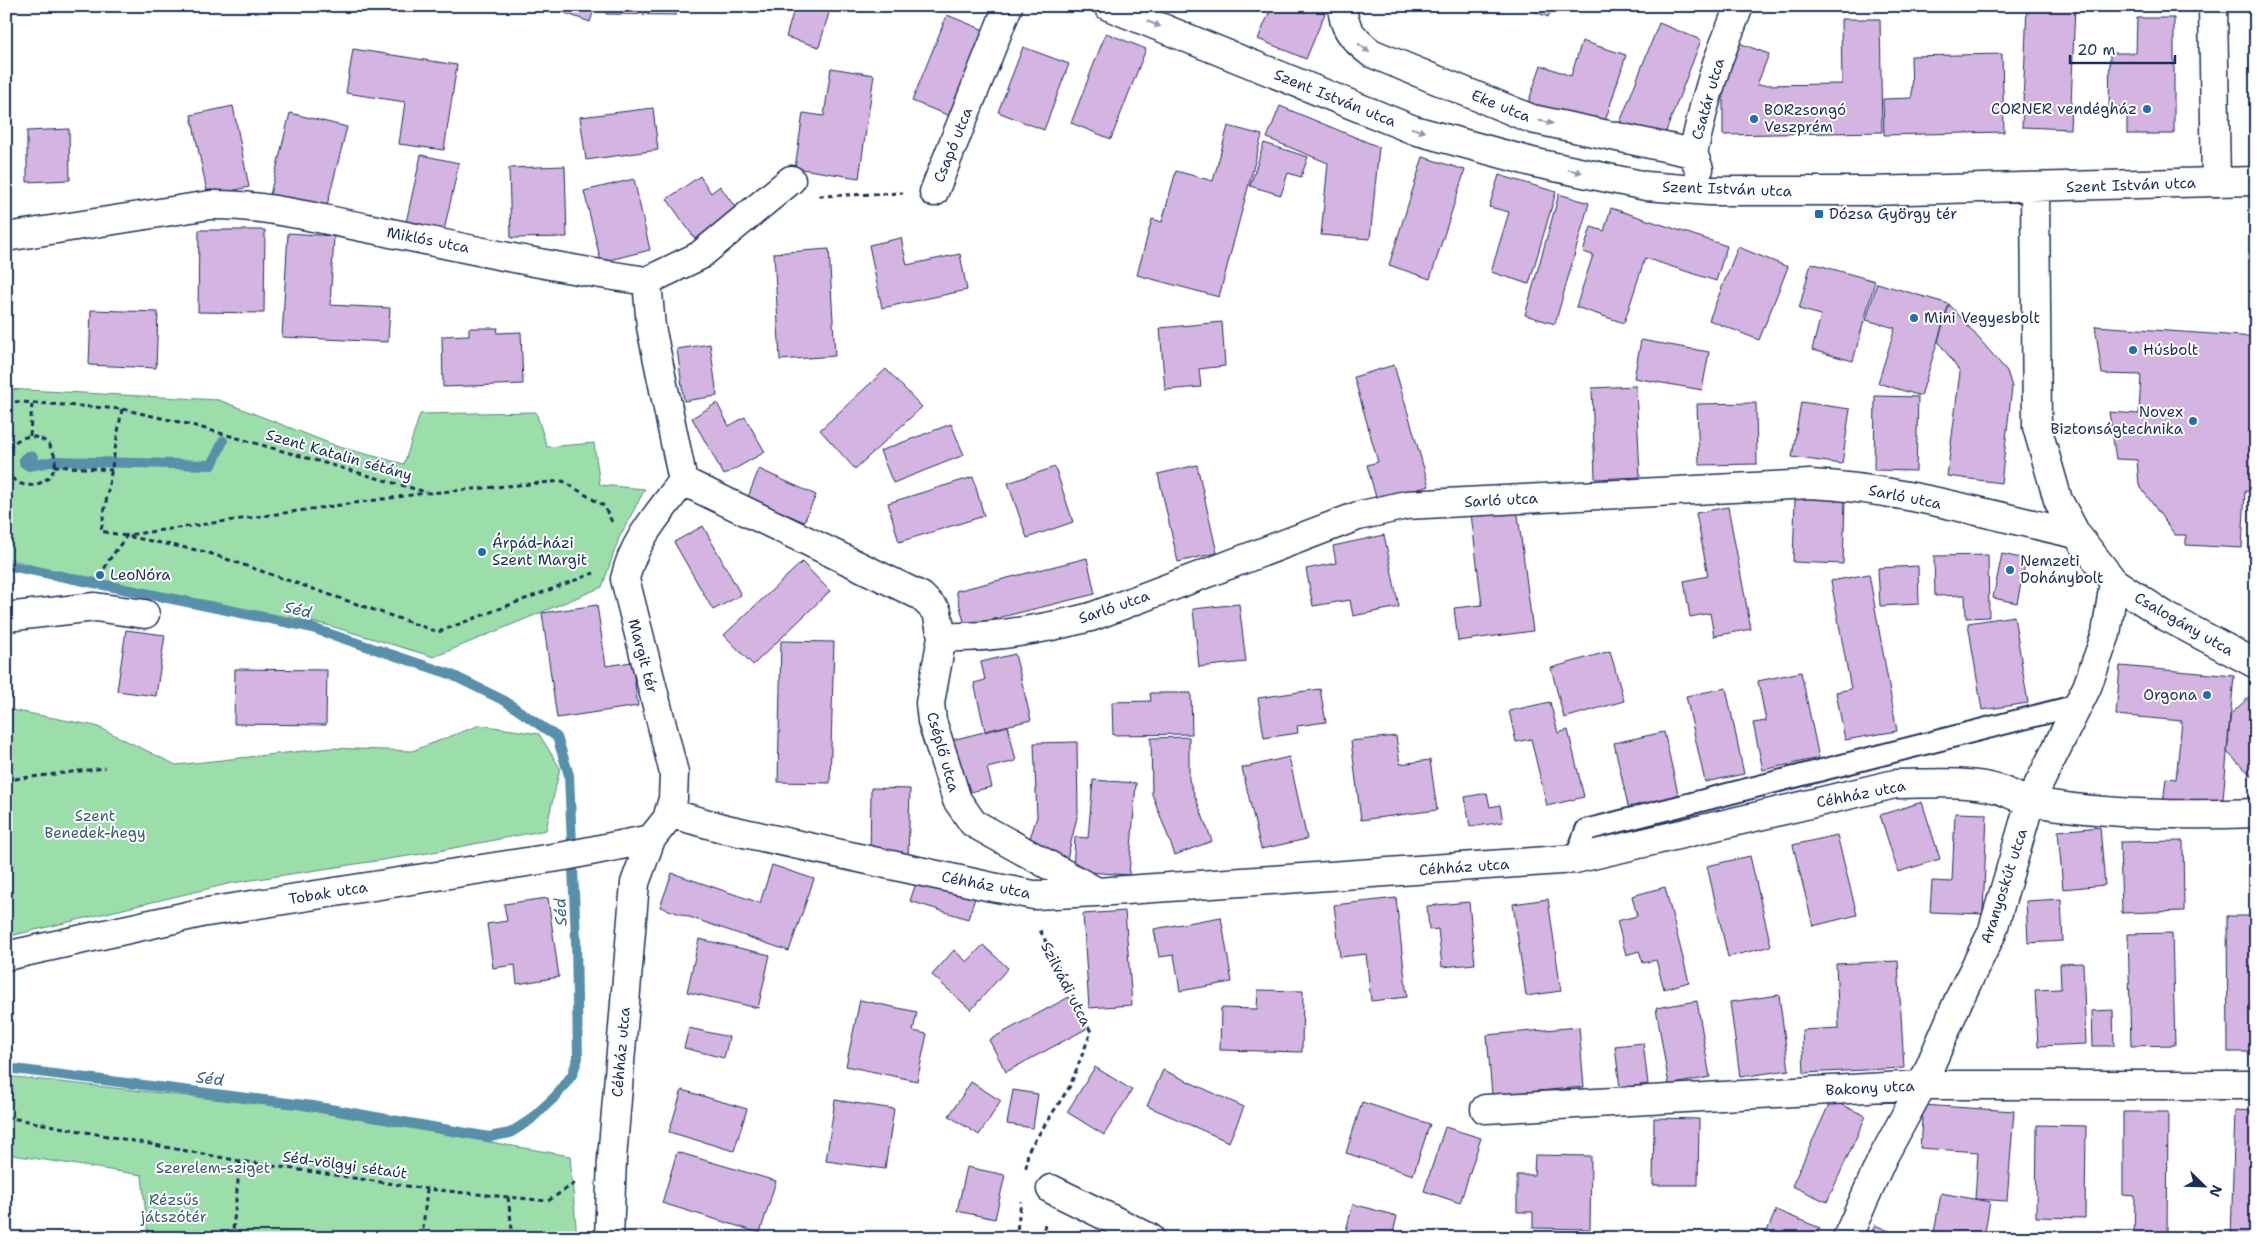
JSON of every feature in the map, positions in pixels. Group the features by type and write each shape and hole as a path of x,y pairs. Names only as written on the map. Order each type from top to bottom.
{"street":[{"name":"Csapó utca","path":"934,192 1008,6"},
{"name":"Szent István utca","path":"1108,6 1414,130 1536,163 1637,184 1709,191 2035,188 2256,182"},
{"name":"Eke utca","path":"1343,6 1342,15 1355,41 1370,53 1532,120 1692,153"},
{"name":"Csatár utca","path":"1709,191 1692,153 1717,63 1740,6"},
{"path":"2213,6 2216,182"},
{"path":"683,482 651,327 647,281 699,256 785,185"},
{"path":"2035,188 2037,428 2058,500 2076,534 2114,582"},
{"name":"Miklós utca","path":"6,237 210,205 231,204 338,222 599,274 647,281"},
{"name":"Margit tér","path":"651,839 668,819 673,799 674,773 625,579 629,558 640,539 683,482"},
{"name":"Cséplő utca","path":"683,482 921,596 937,612 942,637 930,703 932,721 957,800 973,822 1097,892"},
{"name":"Sarló utca","path":"942,637 967,638 1048,628 1091,617 1358,516 1406,505 1810,484 1848,486 1896,494 2076,534"},
{"name":"Csalogány utca","path":"2114,582 2167,617 2256,664"},
{"name":"Aranyoskút utca","path":"1847,1238 1882,1159 1922,1085 1959,999 1992,934 2030,802 2078,705 2106,634 2114,582"},
{"path":"6,617 95,607 145,614"},
{"name":"Céhház utca","path":"669,813 735,831 1034,895 1575,859 1895,784 1949,783 1996,788 2030,802 2104,811 2174,816 2256,814"},
{"name":"Céhház utca","path":"609,1238 612,1159 635,883 651,839"},
{"name":"Tobak utca","path":"6,956 201,913 565,856 651,839"},
{"name":"Bakony utca","path":"1485,1109 1922,1085 2256,1085"},
{"path":"1051,1189 1150,1238"}],"lane":[{"path":"1575,859 1586,830 2078,705"}],"path":[{"name":"Csapó utca","path":"785,185 789,197 934,192"},
{"name":"Szent Katalin sétány","path":"6,401 122,409 192,425 429,493 562,481 604,506 629,558"},
{"path":"30,436 32,402"},
{"path":"122,409 101,532 127,535 206,552 438,632 564,586 629,558"},
{"path":"6,457 10,447 16,441 30,436 40,438 54,452 54,466 50,476 33,486 23,485 14,480 8,472 6,465"},
{"path":"54,466 112,470"},
{"path":"102,576 107,563 127,535 429,493"},
{"path":"6,780 105,768"},
{"name":"Szilvádi utca","path":"1025,1170 1028,1150 1070,1086 1091,1032 1032,916 1034,895"},
{"name":"Séd-völgyi sétaút","path":"6,1117 240,1161 426,1189 548,1201 612,1159"},
{"path":"235,1238 232,1230 240,1161"},
{"path":"422,1238 426,1189"},
{"path":"508,1197 514,1238"},
{"path":"1016,1238 1022,1199"}],"green space":[{"path":"6,389 219,400 339,447 404,464 420,414 536,412 547,447 594,443 600,485 645,489 619,538 602,587 434,657 327,625 38,567 6,558"},
{"name":"Szent Benedek-hegy","path":"6,709 96,726 176,765 331,748 412,751 480,725 539,734 560,768 546,830 428,853 232,883 6,937"},
{"name":"Szerelem-sziget","path":"6,1076 294,1108 570,1156 577,1238 148,1238 142,1175 6,1154"}],"building":[{"path":"560,6 595,6 590,22 559,11"},
{"path":"606,6 676,6 676,15 606,14"},
{"path":"795,6 831,6 819,47 786,37"},
{"path":"1272,6 1328,6 1306,59 1258,39"},
{"path":"1521,6 1553,6 1548,17"},
{"path":"2027,6 2075,6 2070,129 2022,127"},
{"path":"947,15 994,34 960,120 912,101"},
{"path":"2137,18 2174,18 2174,134 2127,134 2127,108 2109,108 2110,53 2136,53"},
{"path":"1841,19 1880,19 1882,132 1723,135 1723,86 1739,43 1769,54 1757,85 1842,84"},
{"path":"1659,23 1701,40 1662,142 1619,125"},
{"path":"1106,33 1146,49 1111,139 1071,123"},
{"path":"1582,41 1626,55 1603,128 1528,103 1541,65 1571,76"},
{"path":"1023,47 1069,64 1044,130 998,112"},
{"path":"353,49 457,65 444,150 399,144 405,102 346,93"},
{"path":"2002,54 2004,132 1884,135 1883,99 1912,98 1911,56"},
{"path":"831,68 874,75 859,178 795,168 803,113 824,116"},
{"path":"233,106 249,187 208,196 191,115"},
{"path":"1280,106 1379,147 1370,239 1321,235 1328,163 1267,138"},
{"path":"653,108 658,150 586,160 580,117"},
{"path":"290,113 347,127 325,213 269,199"},
{"path":"1228,126 1262,135 1219,297 1137,275 1152,219 1162,222 1176,171 1213,181"},
{"path":"69,129 70,180 27,182 27,131"},
{"path":"1264,143 1308,157 1301,177 1288,173 1281,195 1250,186"},
{"path":"421,155 459,163 443,235 405,227"},
{"path":"1423,157 1465,170 1430,279 1389,265"},
{"path":"565,166 567,237 511,238 509,168"},
{"path":"1499,175 1556,192 1529,284 1491,272 1509,212 1489,207"},
{"path":"700,176 711,193 720,186 737,210 695,239 667,199"},
{"path":"634,179 650,250 601,262 584,191"},
{"path":"1559,194 1589,203 1555,324 1525,315"},
{"path":"1611,208 1727,246 1716,281 1645,258 1624,323 1576,307 1593,255 1583,252 1591,227 1604,231"},
{"path":"199,230 265,230 264,313 198,312"},
{"path":"288,233 334,236 330,305 390,308 388,342 282,337"},
{"path":"901,238 907,265 960,254 967,290 882,308 869,245"},
{"path":"1738,247 1788,267 1759,340 1709,320"},
{"path":"829,249 835,356 780,360 774,253"},
{"path":"1811,263 1875,281 1853,361 1812,350 1821,315 1799,309"},
{"path":"1877,283 1949,304 1921,396 1878,383 1895,328 1866,320"},
{"path":"1949,304 2007,371 2012,387 2001,483 1947,476 1960,372 1938,341"},
{"path":"91,310 158,312 156,368 89,365"},
{"path":"1222,322 1225,366 1199,369 1201,387 1165,390 1160,328"},
{"path":"2095,326 2256,337 2256,492 2245,491 2242,548 2186,545 2186,535 2175,535 2139,485 2137,460 2116,459 2109,412 2139,414 2141,375 2102,374"},
{"path":"469,328 498,328 497,333 521,332 523,384 443,387 442,336 469,335"},
{"path":"1641,340 1709,352 1702,390 1634,378"},
{"path":"710,344 717,396 684,401 677,349"},
{"path":"1394,365 1429,486 1377,501 1367,465 1378,462 1354,377"},
{"path":"886,369 922,407 855,469 820,430"},
{"path":"1636,386 1640,477 1595,479 1592,388"},
{"path":"1875,396 1918,397 1916,471 1874,470"},
{"path":"1801,402 1850,409 1842,464 1792,457"},
{"path":"717,403 729,426 745,417 765,452 724,475 692,418"},
{"path":"1756,403 1757,464 1699,465 1697,404"},
{"path":"951,424 964,455 893,483 880,451"},
{"path":"1197,465 1217,553 1178,562 1158,474"},
{"path":"1055,467 1073,522 1027,538 1008,483"},
{"path":"759,469 816,495 804,522 748,497"},
{"path":"973,477 984,516 899,542 888,503"},
{"path":"1795,498 1845,500 1843,564 1793,562"},
{"path":"1517,507 1533,631 1458,641 1454,608 1482,605 1471,514"},
{"path":"1728,507 1751,629 1714,636 1710,613 1690,617 1684,581 1708,576 1696,513"},
{"path":"703,526 741,595 713,610 674,542"},
{"path":"1384,535 1399,607 1353,616 1350,600 1313,606 1306,569 1336,563 1333,546"},
{"path":"2002,554 2026,559 2017,603 1993,598"},
{"path":"1988,555 1989,617 1966,618 1965,595 1935,596 1934,556"},
{"path":"1087,558 1095,594 965,626 956,591"},
{"path":"802,562 830,591 753,665 724,635"},
{"path":"1918,566 1919,604 1880,606 1878,568"},
{"path":"1869,574 1897,731 1845,740 1836,692 1851,689 1831,581"},
{"path":"1239,604 1246,662 1199,667 1193,609"},
{"path":"597,605 606,666 632,662 638,706 557,718 542,613"},
{"path":"2014,616 2028,703 1982,710 1968,623"},
{"path":"126,630 165,635 156,696 117,691"},
{"path":"781,641 834,642 830,783 778,782"},
{"path":"1610,651 1624,701 1564,718 1551,668"},
{"path":"1015,654 1031,720 985,731 974,683 985,680 981,662"},
{"path":"2120,666 2234,676 2222,810 2163,804 2166,778 2176,779 2182,721 2116,715"},
{"path":"235,669 327,670 326,725 234,724"},
{"path":"1801,672 1819,758 1763,770 1753,723 1766,721 1758,681"},
{"path":"1726,688 1744,774 1705,782 1686,696"},
{"path":"1320,689 1326,722 1297,726 1298,733 1264,738 1258,698"},
{"path":"1150,693 1191,693 1192,734 1113,735 1112,702 1151,701"},
{"path":"2252,694 2256,698 2256,780 2227,752 2230,715"},
{"path":"1550,702 1558,733 1568,730 1584,797 1547,806 1531,739 1516,742 1509,711"},
{"path":"1008,726 1016,761 987,768 992,787 961,794 948,741"},
{"path":"1664,732 1679,798 1629,810 1614,743"},
{"path":"1396,736 1400,764 1430,760 1437,810 1361,820 1351,741"},
{"path":"1189,737 1189,780 1212,841 1175,855 1152,794 1151,738"},
{"path":"1077,742 1078,813 1067,859 1027,847 1037,817 1034,743"},
{"path":"1289,757 1307,839 1261,849 1242,768"},
{"path":"1093,780 1136,783 1129,875 1073,871 1075,837 1088,838"},
{"path":"871,788 910,789 908,858 870,858"},
{"path":"1487,793 1490,807 1500,805 1503,822 1470,827 1465,797"},
{"path":"1922,802 1940,859 1898,872 1880,815"},
{"path":"1955,813 1987,814 1983,914 1930,912 1932,881 1952,882"},
{"path":"2100,827 2105,885 2063,889 2058,831"},
{"path":"1837,835 1857,915 1813,926 1793,845"},
{"path":"2183,841 2184,911 2122,913 2120,842"},
{"path":"1750,856 1771,946 1728,957 1707,866"},
{"path":"772,865 814,879 789,951 660,907 672,873 760,903"},
{"path":"918,877 976,895 968,919 910,901"},
{"path":"1665,887 1689,982 1664,989 1656,960 1643,963 1639,951 1626,955 1617,921 1637,916 1632,896"},
{"path":"548,898 559,977 517,984 515,965 493,968 487,924 507,921 504,904"},
{"path":"1396,898 1407,997 1371,1001 1366,954 1340,957 1334,905"},
{"path":"1548,899 1561,991 1526,996 1513,904"},
{"path":"2061,899 2063,941 2028,943 2026,901"},
{"path":"1469,902 1475,964 1442,967 1438,929 1429,930 1427,906"},
{"path":"1125,911 1132,1005 1089,1008 1083,914"},
{"path":"2227,916 2256,916 2256,1052 2228,1052"},
{"path":"1221,917 1232,982 1180,991 1174,955 1159,957 1154,929"},
{"path":"2172,933 2175,1045 2131,1046 2128,934"},
{"path":"699,939 770,955 758,1008 687,992"},
{"path":"983,945 1008,968 971,1010 932,975 954,950 967,962"},
{"path":"1898,961 1904,1068 1804,1073 1802,1030 1839,1028 1836,964"},
{"path":"2083,963 2086,1044 2038,1046 2035,990 2061,989 2060,964"},
{"path":"1258,990 1303,991 1302,1052 1220,1050 1221,1008 1257,1009"},
{"path":"1779,995 1789,1070 1740,1077 1730,1002"},
{"path":"1069,997 1086,1029 1006,1072 989,1040"},
{"path":"860,1000 917,1012 913,1031 927,1034 917,1081 846,1066"},
{"path":"1697,1001 1710,1077 1669,1085 1656,1008"},
{"path":"2113,1010 2114,1046 2093,1046 2092,1011"},
{"path":"1579,1027 1584,1087 1492,1095 1487,1035"},
{"path":"689,1028 729,1037 724,1058 684,1048"},
{"path":"1643,1043 1648,1084 1620,1088 1615,1046"},
{"path":"1095,1067 1132,1090 1104,1135 1067,1112"},
{"path":"1163,1070 1244,1107 1229,1142 1147,1106"},
{"path":"971,1082 1001,1101 979,1135 949,1116"},
{"path":"682,1090 747,1109 734,1151 669,1132"},
{"path":"1013,1090 1038,1094 1033,1128 1007,1124"},
{"path":"835,1100 894,1109 885,1169 826,1161"},
{"path":"1831,1100 1866,1116 1827,1202 1792,1186"},
{"path":"1362,1102 1430,1124 1413,1175 1346,1153"},
{"path":"1923,1105 2014,1111 2007,1201 1975,1199 1978,1152 1920,1148"},
{"path":"2235,1110 2256,1111 2256,1238 2231,1238"},
{"path":"2123,1112 2168,1112 2167,1238 2134,1238 2135,1196 2123,1195"},
{"path":"1654,1118 1699,1119 1698,1185 1653,1185"},
{"path":"2037,1125 2086,1126 2085,1218 2036,1217"},
{"path":"1445,1127 1481,1138 1460,1203 1424,1191"},
{"path":"677,1152 776,1181 760,1233 662,1203"},
{"path":"1535,1155 1591,1156 1590,1229 1533,1228 1533,1212 1517,1212 1517,1175 1534,1175"},
{"path":"967,1167 1005,1175 995,1219 957,1211"},
{"path":"1941,1193 1990,1202 1984,1238 1933,1238"},
{"path":"1353,1204 1397,1216 1392,1238 1344,1238"},
{"path":"1776,1210 1820,1228 1815,1238 1764,1238"},
{"path":"1875,1225 1905,1238 1869,1238"},
{"path":"973,1232 1006,1232 1006,1238 973,1238"}],"waterway":[{"path":"29,461 29,459 26,461 31,463 33,457 28,456 24,459 24,463 29,466 55,461 212,465 223,441"},
{"name":"Séd","path":"6,565 309,627 450,674 505,701 557,737 569,775 576,939 578,1058 572,1075 557,1095 530,1120 510,1133 489,1137 313,1106 6,1068"}],"place":[{"name":"CORNER vendégház","path":"2147,109"},
{"name":"BORzsongó Veszprém","path":"1754,119"},
{"name":"Dózsa György tér","path":"1819,214"},
{"name":"Mini Vegyesbolt","path":"1914,318"},
{"name":"Húsbolt","path":"2133,350"},
{"name":"Novex Biztonságtechnika","path":"2193,421"},
{"name":"Árpád-házi Szent Margit","path":"482,552"},
{"name":"Nemzeti Dohánybolt","path":"2010,570"},
{"name":"LeoNóra","path":"100,575"},
{"name":"Orgona","path":"2207,695"}],"park label":[{"name":"Rézsűs játszótér","path":"174,1208"}]}
